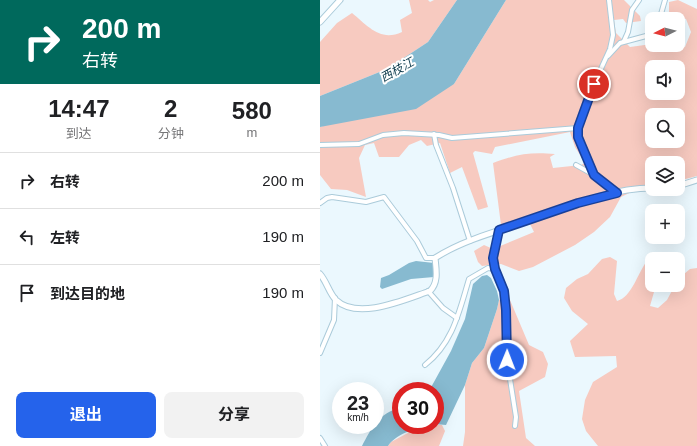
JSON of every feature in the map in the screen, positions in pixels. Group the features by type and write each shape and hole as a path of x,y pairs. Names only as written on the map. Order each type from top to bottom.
{"street":[{"path":"320,22 340,0"},
{"path":"594,175 582,149 578,128 594,84 606,58 612,35 609,0"},
{"path":"606,58 624,41 628,32 632,10 639,0"},
{"path":"662,12 665,0"},
{"path":"624,41 645,36"},
{"path":"320,145 359,144 384,135 404,133 434,134 452,138 578,128"},
{"path":"434,134 436,145 453,188 470,241"},
{"path":"576,166 594,175 617,193"},
{"path":"685,184 697,180"},
{"path":"320,204 327,198 332,197 366,202 384,197 416,241 426,258 436,258 470,241 578,203 617,193 645,189"},
{"path":"499,230 493,258 495,269 505,297 507,360 516,417 515,426"},
{"path":"320,274 328,284 335,298 340,302 352,307 369,310 428,291 434,287 436,280 436,258"},
{"path":"425,365 437,355 454,326 469,279 488,268 495,269"},
{"path":"428,291 443,308 457,318"},
{"path":"320,353 334,320 335,298"},
{"path":"320,438 326,446"}],"shaded area":[{"path":"409,0 428,0 430,2 434,0 457,0 428,42 387,69 320,96 320,42 337,23 352,13 375,31 381,34 394,35 402,32 400,20 412,13"},
{"path":"506,0 624,0 640,16 641,21 626,23 623,19 614,20 616,33 630,47 645,45 645,52 685,52 685,47 691,32 685,19 685,12 669,12 669,2 678,0 697,9 697,176 685,179 685,156 645,156 645,185 621,197 610,217 594,232 575,245 533,267 519,271 501,264 482,266 478,262 474,251 484,245 493,249 534,232 527,218 501,225 493,163 524,154 546,153 555,154 550,157 553,168 581,165 585,163 575,147 570,132 495,147 492,154 475,151 473,153 488,207 478,210 462,167 450,173 440,143 427,146 421,140 409,145 399,157 379,157 374,143 365,145 359,158 366,197 347,190 331,189 320,175 320,127 454,84"},
{"path":"610,257 617,261 614,294 617,301 627,295 645,264 645,292 654,292 650,306 658,308 667,300 671,292 685,292 685,273 690,269 697,268 697,446 598,446 586,431 582,419 585,400 593,382 617,367 616,356 575,357 570,341 588,324 572,311 564,298 566,288 577,279 588,274 602,259"},
{"path":"499,300 510,300 529,345 543,352 548,364 545,377 519,391 526,438 535,446 463,446 465,432 465,385 472,363 484,348"},
{"path":"406,434 444,434 439,446 388,446 391,442"}],"water":[{"name":"西枝江","path":"457,0 506,0 454,84 416,109 320,127 320,96 387,69 428,42"},
{"path":"416,261 434,263 434,277 411,279 382,289 380,287 381,278 409,263"},
{"path":"487,275 491,278 497,291 499,300 497,309 484,348 472,363 465,385 446,425 444,425 444,382 434,382 451,351 465,319 473,284 482,276"},
{"path":"392,410 392,434 402,434 395,438 388,446 362,446 369,434 384,434 384,415"}],"route":[{"path":"507,360 504,291 495,269 493,258 498,241 499,230 578,203 617,193 594,175 588,164 578,137 578,128 581,115 594,84"}]}
